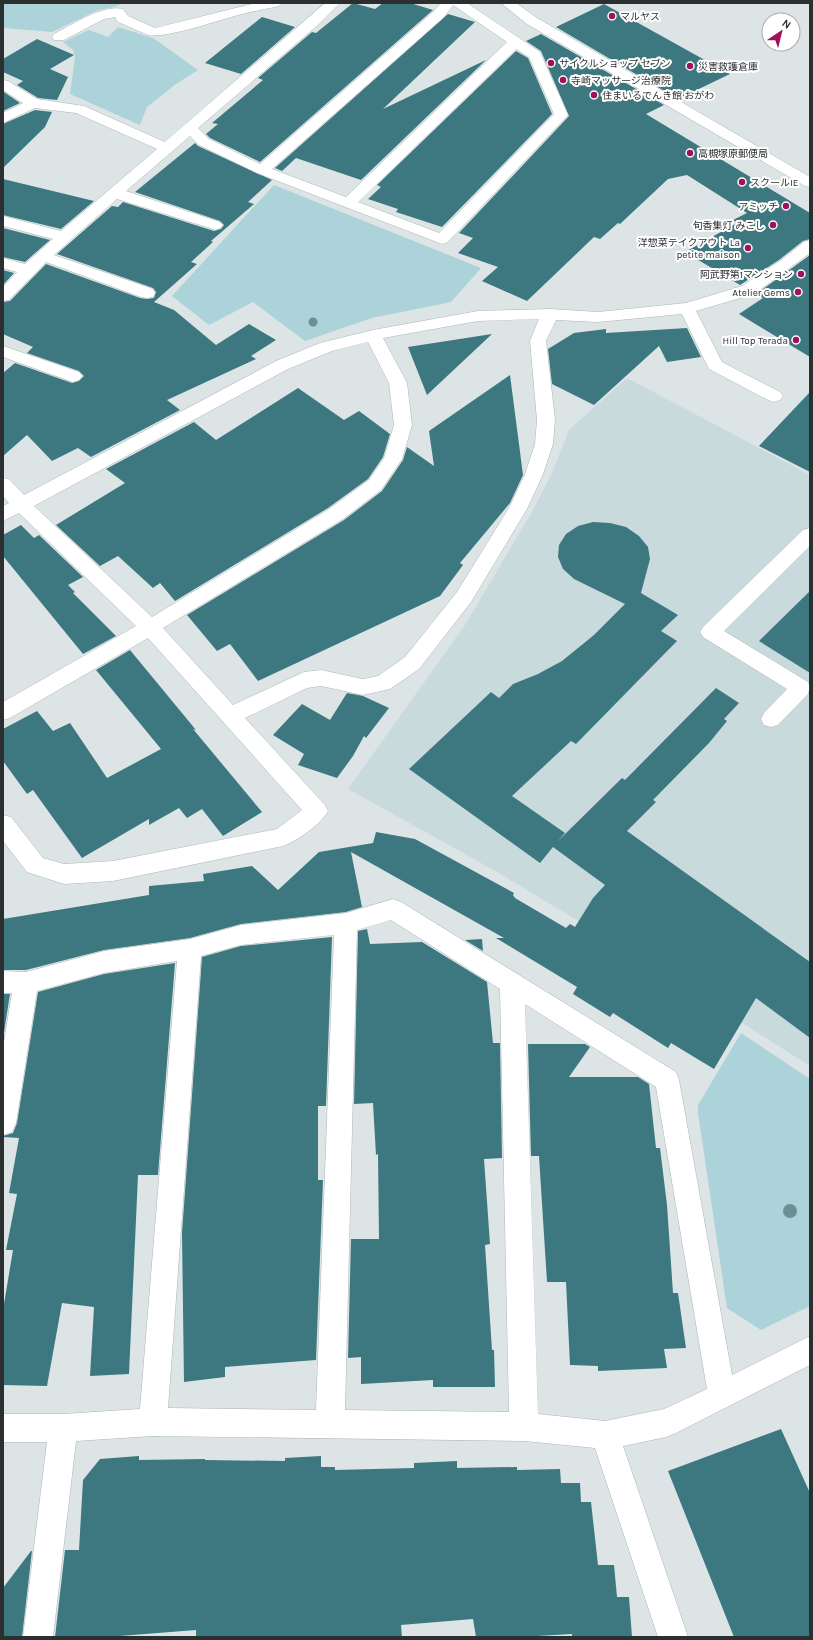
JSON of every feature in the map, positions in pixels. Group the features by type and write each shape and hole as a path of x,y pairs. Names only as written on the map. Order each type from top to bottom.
{"street":[{"path":"59,37 100,16 118,12 123,19 153,32 167,30 241,10 274,3"},
{"path":"3,296 28,270 64,237 333,3"},
{"path":"262,170 439,14 448,3"},
{"path":"190,128 204,142 262,170 442,239 561,115 535,55 458,3"},
{"path":"508,3 532,21 810,184"},
{"path":"348,203 515,42"},
{"path":"3,84 33,102 79,109 167,148"},
{"path":"3,119 33,102"},
{"path":"115,193 215,225"},
{"path":"3,221 64,237"},
{"path":"3,514 282,365 326,347 373,335 478,316 550,314 598,317 687,308 748,290 786,264 810,245"},
{"path":"43,256 147,293"},
{"path":"3,263 28,270"},
{"path":"687,308 715,365 774,396"},
{"path":"230,716 304,680 322,678 363,687 383,683 412,663 464,597 518,510 534,474 544,444 546,420 538,341 550,314"},
{"path":"3,712 150,626 336,514 375,485 393,459 403,425 398,383 373,335"},
{"path":"3,351 73,376"},
{"path":"3,484 21,504 150,626 317,811 283,838 112,871 64,874 35,865 3,824"},
{"path":"771,720 801,688 710,632 810,535"},
{"path":"3,1123 14,983 104,962 190,949 241,935 346,923 393,909 667,1080 722,1396"},
{"path":"330,1424 346,923"},
{"path":"153,1422 190,949"},
{"path":"512,982 524,1427"},
{"path":"3,1428 63,1428 153,1422 330,1424 524,1427 605,1435 666,1422 722,1396 810,1350"},
{"path":"38,1637 63,1428"},
{"path":"605,1435 673,1637"}],"shaded area":[{"path":"3,3 124,3 114,7 98,10 52,32 3,28"},
{"path":"118,27 153,38 198,70 176,84 147,107 140,125 70,94 75,57 73,50 63,42 89,30 108,37"},
{"path":"274,185 481,268 451,302 372,318 305,341 253,302 209,325 172,296"},
{"path":"627,378 810,475 810,1066 638,957 499,873 348,789 465,625 533,510 552,473 569,430"},
{"path":"741,1033 810,1079 810,1306 761,1330 727,1308 698,1113 698,1105"}],"building":[{"path":"353,3 375,9 383,3 410,3 433,10 260,162 210,138 206,134 218,124 212,123 263,80 258,78 312,32 316,33"},
{"path":"604,4 730,74 678,99 556,27"},
{"path":"448,14 475,22 383,109 486,60 361,180 296,158 282,171 275,168"},
{"path":"262,17 295,27 241,74 205,63"},
{"path":"541,34 664,105 646,114 810,213 810,239 803,241 779,260 740,285 685,252 737,223 733,220 747,213 687,175 668,179 620,224 618,223 600,239 594,237 527,301 482,281 498,267 458,253 473,238 459,233 569,116 541,51 526,41"},
{"path":"37,39 74,55 50,69 68,77 57,100 38,98 17,85 23,81 3,72 3,59"},
{"path":"516,51 528,58 552,114 442,227 396,212 398,209 368,199 381,187 377,185"},
{"path":"4,92 20,103 3,111"},
{"path":"35,110 52,112 45,127 3,168 3,124"},
{"path":"195,143 198,146 272,180 248,202 254,204 211,241 213,242 191,262 197,264 154,302 174,310 216,345 249,324 276,340 251,356 256,359 167,400 180,410 91,457 78,448 52,461 27,435 3,456 3,373 15,363 72,383 79,381 84,376 79,371 27,353 33,347 3,334 3,302 10,301 46,264 140,298 154,298 156,292 153,288 57,254 112,206 118,207 123,202 214,231 221,229 224,225 220,221 135,192"},
{"path":"3,179 94,201 61,229 3,215"},
{"path":"3,228 50,240 25,262 3,257"},
{"path":"810,255 810,357 739,314 763,298 756,294"},
{"path":"3,270 14,273 3,285"},
{"path":"687,328 701,357 667,362 659,346 594,405 552,384 548,349 574,333 606,329 606,333"},
{"path":"492,334 427,395 408,347"},
{"path":"510,375 523,475 510,503 460,563 463,565 440,596 258,681 230,644 217,651 187,615 344,520 382,491 403,460 407,447 434,466 429,431"},
{"path":"298,388 344,420 359,411 390,434 383,457 368,479 328,508 175,601 160,583 153,588 118,556 100,566 56,525 125,483 106,469 194,422 216,440"},
{"path":"810,392 810,472 759,446"},
{"path":"593,522 610,523 626,527 639,536 648,547 650,559 641,593 678,615 661,631 677,641 576,744 571,741 512,796 565,833 558,841 622,778 625,780 716,688 739,703 724,719 727,721 709,743 653,800 656,802 627,831 810,962 810,1038 756,998 714,1069 671,1043 668,1048 613,1013 610,1017 573,994 577,987 496,938 504,938 351,852 362,907 346,912 241,924 190,938 104,950 26,970 3,970 3,919 149,895 149,886 204,881 203,874 252,866 278,890 319,852 373,843 376,832 415,839 514,893 513,895 515,898 566,928 570,924 575,927 593,898 605,885 553,847 540,863 409,769 491,692 499,698 513,684 538,674 562,661 594,635 625,604 574,579 563,569 558,557 559,545 566,534 578,526"},
{"path":"21,525 34,538 39,535 83,577 68,585 75,592 73,593 116,636 83,654 3,556 3,535"},
{"path":"810,591 810,673 759,641"},
{"path":"130,650 262,812 223,836 202,809 187,818 179,808 149,825 149,819 82,858 33,790 27,794 3,761 3,729 37,711 53,731 70,723 107,778 161,749 96,670"},
{"path":"347,693 363,696 389,708 366,738 364,736 353,756 337,778 298,765 304,754 273,735 302,704 330,720"},
{"path":"367,929 370,944 422,942 487,982 493,1043 500,1043 502,1158 484,1159 490,1244 485,1245 492,1350 494,1350 495,1387 433,1387 433,1380 361,1384 361,1357 348,1358 351,1239 379,1239 378,1154 376,1155 373,1103 354,1104 358,931"},
{"path":"332,937 326,1106 318,1106 318,1180 323,1180 316,1360 225,1367 225,1377 184,1382 182,1233 202,957 241,946"},
{"path":"482,939 483,951 465,940"},
{"path":"175,963 158,1175 138,1175 129,1374 90,1376 94,1307 62,1303 47,1386 3,1385 3,1310 13,1250 6,1250 17,1194 9,1193 19,1138 3,1136 13,1133 17,1123 38,992 104,974"},
{"path":"3,994 10,994 3,1039"},
{"path":"528,1044 585,1044 590,1047 569,1077 638,1077 649,1084 656,1148 660,1148 667,1205 673,1293 678,1293 686,1348 664,1349 667,1368 598,1371 598,1366 570,1365 566,1282 547,1282 539,1156 531,1156"},
{"path":"781,1429 810,1493 810,1637 734,1637 668,1471"},
{"path":"139,1456 139,1460 205,1459 285,1461 285,1458 321,1456 321,1467 335,1467 335,1470 414,1468 414,1463 457,1461 457,1468 517,1467 517,1470 560,1469 561,1483 580,1483 581,1502 591,1502 598,1565 614,1565 617,1597 629,1597 632,1637 572,1637 572,1634 520,1637 476,1637 473,1619 401,1625 402,1637 196,1637 196,1630 107,1637 55,1637 65,1550 79,1550 83,1480 100,1459"},
{"path":"31,1551 22,1637 3,1637 3,1588"}],"place":[{"name":"マルヤス","path":"612,16"},
{"name":"サイクルショップ セブン","path":"551,63"},
{"name":"災害救護倉庫","path":"690,66"},
{"name":"寺崎マッサージ治療院","path":"563,80"},
{"name":"住まいるでんき館 おがわ","path":"594,95"},
{"name":"高槻塚原郵便局","path":"690,153"},
{"name":"スクールIE","path":"742,182"},
{"name":"アミッチ","path":"786,206"},
{"name":"旬香集灯 みこし","path":"773,225"},
{"name":"洋惣菜テイクアウト La petite maison","path":"748,248"},
{"name":"阿武野第1マンション","path":"801,274"},
{"name":"Atelier Gems","path":"798,292"},
{"name":"Hill Top Terada","path":"796,340"}]}
